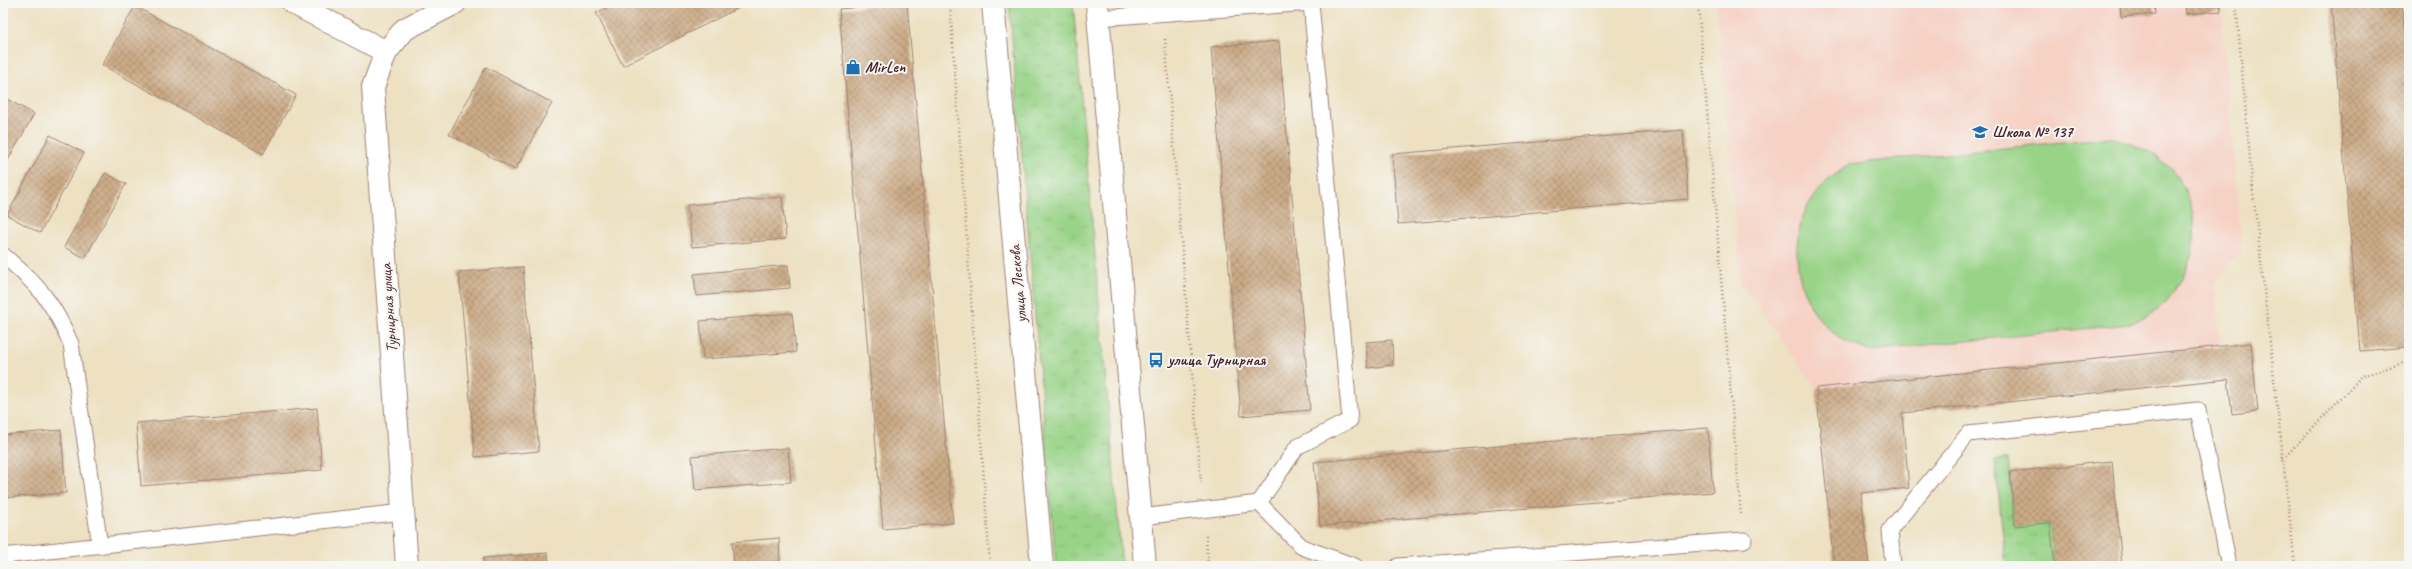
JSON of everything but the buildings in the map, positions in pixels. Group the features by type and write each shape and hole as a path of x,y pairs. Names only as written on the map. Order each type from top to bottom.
{"main road":[{"path":"293,3 386,52"},
{"name":"Турнирная улица","path":"407,566 373,87 386,52 405,29 455,3"},
{"name":"улица Лескова","path":"994,3 1042,566"},
{"path":"1098,10 1145,566"}],"lane":[{"path":"1098,10 1163,13 1311,3 1350,420 1297,447 1259,503 1141,517"},
{"path":"3,255 38,287 58,314 71,344 100,546"},
{"path":"1893,566 1890,530 1968,434 2198,410 2229,566"},
{"path":"1259,503 1302,547 1355,566"},
{"path":"3,556 403,512"},
{"path":"1398,566 1744,540"}],"path":[{"path":"950,3 990,566"},
{"path":"1698,3 1744,540"},
{"path":"2236,3 2252,182 2295,566"},
{"path":"1163,13 1208,566"},
{"path":"2283,459 2362,376 2409,361"}],"shaded area":[{"name":"Школа № 137","path":"1716,3 2185,3 2187,14 2221,11 2242,250 2214,283 2220,346 1816,388 1741,283"}],"green space":[{"path":"1009,3 1073,3 1122,566 1056,566"},
{"path":"2111,137 2142,148 2162,160 2181,183 2189,200 2194,219 2194,238 2191,257 2184,275 2160,308 2146,317 2130,324 1869,351 1849,343 1839,337 1823,323 1810,305 1802,285 1798,264 1797,243 1801,222 1810,202 1823,185 1850,164"},
{"path":"2008,459 2015,526 2050,523 2055,566 2006,566 1995,460"}],"place":[{"name":"MirLen","path":"853,67"},
{"name":"Школа № 137","path":"1980,132"},
{"name":"улица Турнирная","path":"1156,360"}]}
